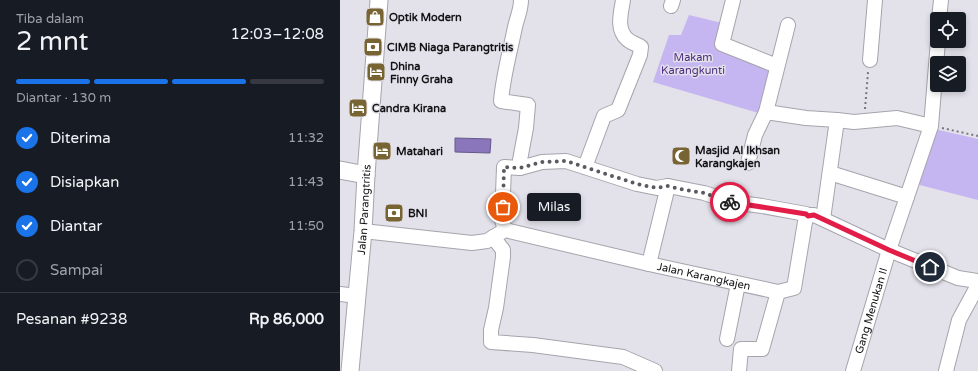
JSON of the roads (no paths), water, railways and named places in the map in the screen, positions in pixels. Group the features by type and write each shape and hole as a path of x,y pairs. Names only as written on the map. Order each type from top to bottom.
{"main road":[{"name":"Jalan Parangtritis","path":"347,368 357,296 363,231 379,0"},
{"path":"340,170 366,175"}],"street":[{"path":"520,168 528,105 501,101 505,73 520,11 521,0"},
{"path":"585,167 604,116 618,110 640,55 641,48 629,41 620,24 623,0"},
{"path":"733,0 722,44 777,66"},
{"path":"870,60 876,0"},
{"path":"940,12 941,0"},
{"path":"748,163 755,135 766,112 788,25"},
{"name":"Gang Menukan II","path":"853,371 889,250 931,126 937,48"},
{"path":"766,112 806,118 863,122 897,118 931,126"},
{"path":"823,219 837,120"},
{"path":"363,231 480,243 505,230 502,220 504,167 520,168 542,162 566,161 637,184 657,188 668,186 704,193 732,202 806,214 808,216 814,215 889,250 958,278 978,281"},
{"path":"830,172 907,197"},
{"path":"649,264 668,186"},
{"path":"739,371 742,348 762,349 778,292 794,288 805,222 808,216"},
{"name":"Jalan Karangkajen","path":"505,230 649,264 778,292"},
{"path":"493,237 503,250 503,257 496,308 491,330 491,342 533,345 623,357 654,371"},
{"path":"727,339 738,284"},
{"path":"946,371 959,320 978,285"},
{"path":"340,294 357,296"}],"place":[{"name":"Optik Modern","path":"375,17"},
{"name":"CIMB Niaga Parangtritis","path":"373,47"},
{"name":"Dhina Finny Graha","path":"376,72"},
{"name":"Candra Kirana","path":"358,108"},
{"name":"Matahari","path":"382,151"},
{"name":"Masjid Al Ikhsan Karangkajen","path":"681,156"},
{"name":"Milas","path":"503,207"},
{"name":"BNI","path":"394,213"}],"park label":[{"name":"Makam Karangkunti","path":"693,63"}]}
